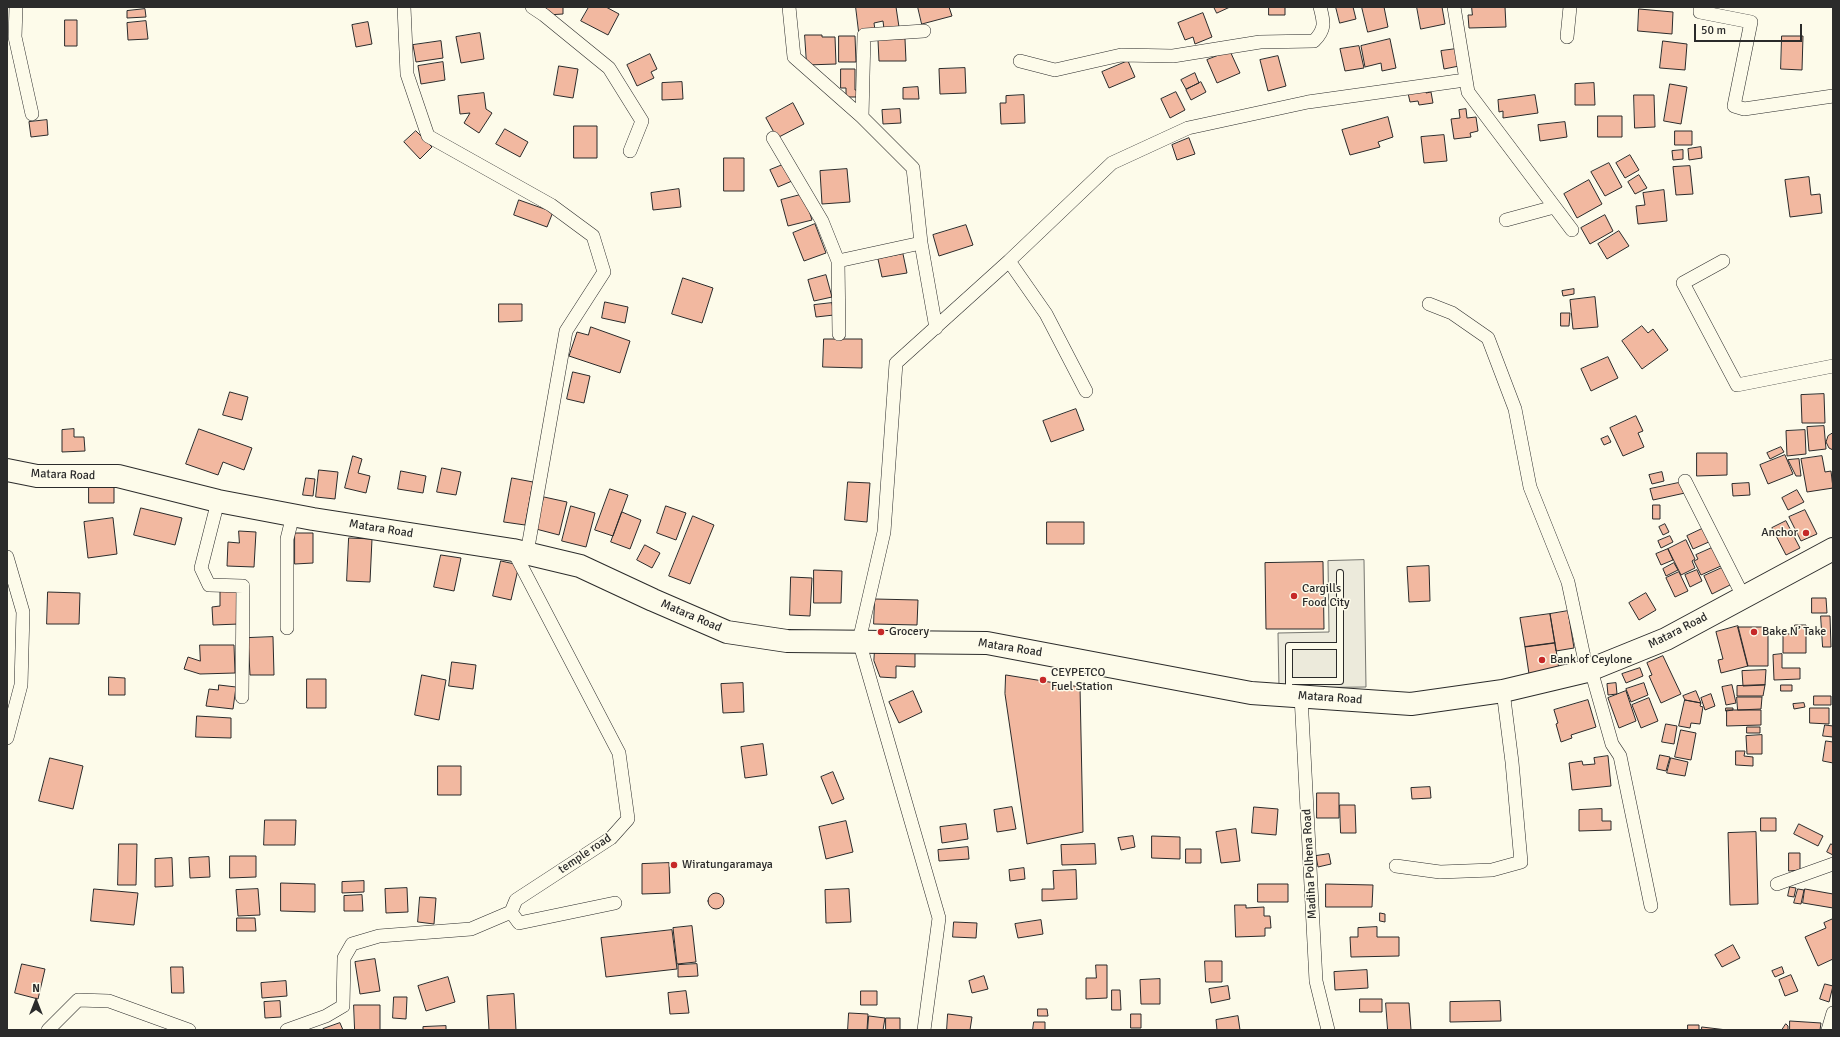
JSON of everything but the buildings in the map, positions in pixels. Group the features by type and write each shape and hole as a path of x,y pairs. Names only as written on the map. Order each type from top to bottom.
{"highway":[{"name":"Matara Road","path":"7,470 37,476 118,476 218,501 293,515 520,551 580,566 727,632 787,640 987,643 1251,693 1293,691 1411,704 1503,691 1589,671 1666,639 1833,548"}],"street":[{"path":"16,7 15,37 32,114"},
{"path":"404,7 407,74 428,136 550,205 594,236 604,272 566,331 520,551"},
{"path":"532,7 609,68 642,121 630,151"},
{"path":"789,7 794,57 862,117 913,168 921,243 936,328"},
{"path":"1020,61 1055,70 1121,55 1173,56 1260,42 1314,41 1322,33 1324,21 1320,7"},
{"path":"1454,7 1468,92 1572,230"},
{"path":"1567,37 1570,7"},
{"path":"1700,7 1700,12 1751,22 1734,106 1744,109 1833,96"},
{"path":"862,117 864,35 924,31"},
{"path":"924,1030 939,918 859,641 884,532 896,364 1009,261 1112,163 1188,128 1308,102 1465,80"},
{"path":"774,138 822,221 838,262 839,334"},
{"path":"1506,220 1554,207"},
{"path":"838,262 921,243"},
{"path":"1009,261 1046,314 1086,391"},
{"path":"1723,261 1682,283 1737,385 1833,366"},
{"path":"1429,304 1452,314 1488,338 1515,408 1530,487 1568,582 1589,671 1612,744 1620,756 1651,906"},
{"path":"1685,481 1743,596"},
{"path":"218,501 201,568 209,585 244,586 242,696"},
{"path":"287,628 287,540 293,515"},
{"name":"temple road","path":"512,912 516,900 611,838 628,819 619,753 520,551"},
{"path":"7,558 23,612 20,685 7,738"},
{"name":"Madiha Polhena Road","path":"1293,691 1316,981 1328,1030"},
{"path":"1396,866 1440,872 1492,870 1521,862 1512,762 1503,691"},
{"path":"1778,884 1833,864"},
{"path":"287,1030 326,1016 343,1006 344,958 352,944 379,936 471,928 512,912 519,923 615,903"},
{"path":"48,1030 78,1000 109,1001 189,1030"},
{"path":"1828,1030 1833,1013"}],"lane":[{"path":"1340,573 1340,646 1340,681 1293,691 1289,646 1340,646"}],"shaded area":[{"path":"1364,560 1366,687 1279,688 1278,633 1329,632 1328,561"}],"place":[{"name":"Anchor","path":"1806,533"},
{"name":"Cargills Food City","path":"1294,596"},
{"name":"Grocery","path":"881,632"},
{"name":"Bake N’ Take","path":"1754,632"},
{"name":"Bank of Ceylone","path":"1542,660"},
{"name":"CEYPETCO Fuel Station","path":"1043,680"},
{"name":"Wiratungaramaya","path":"674,865"}]}
